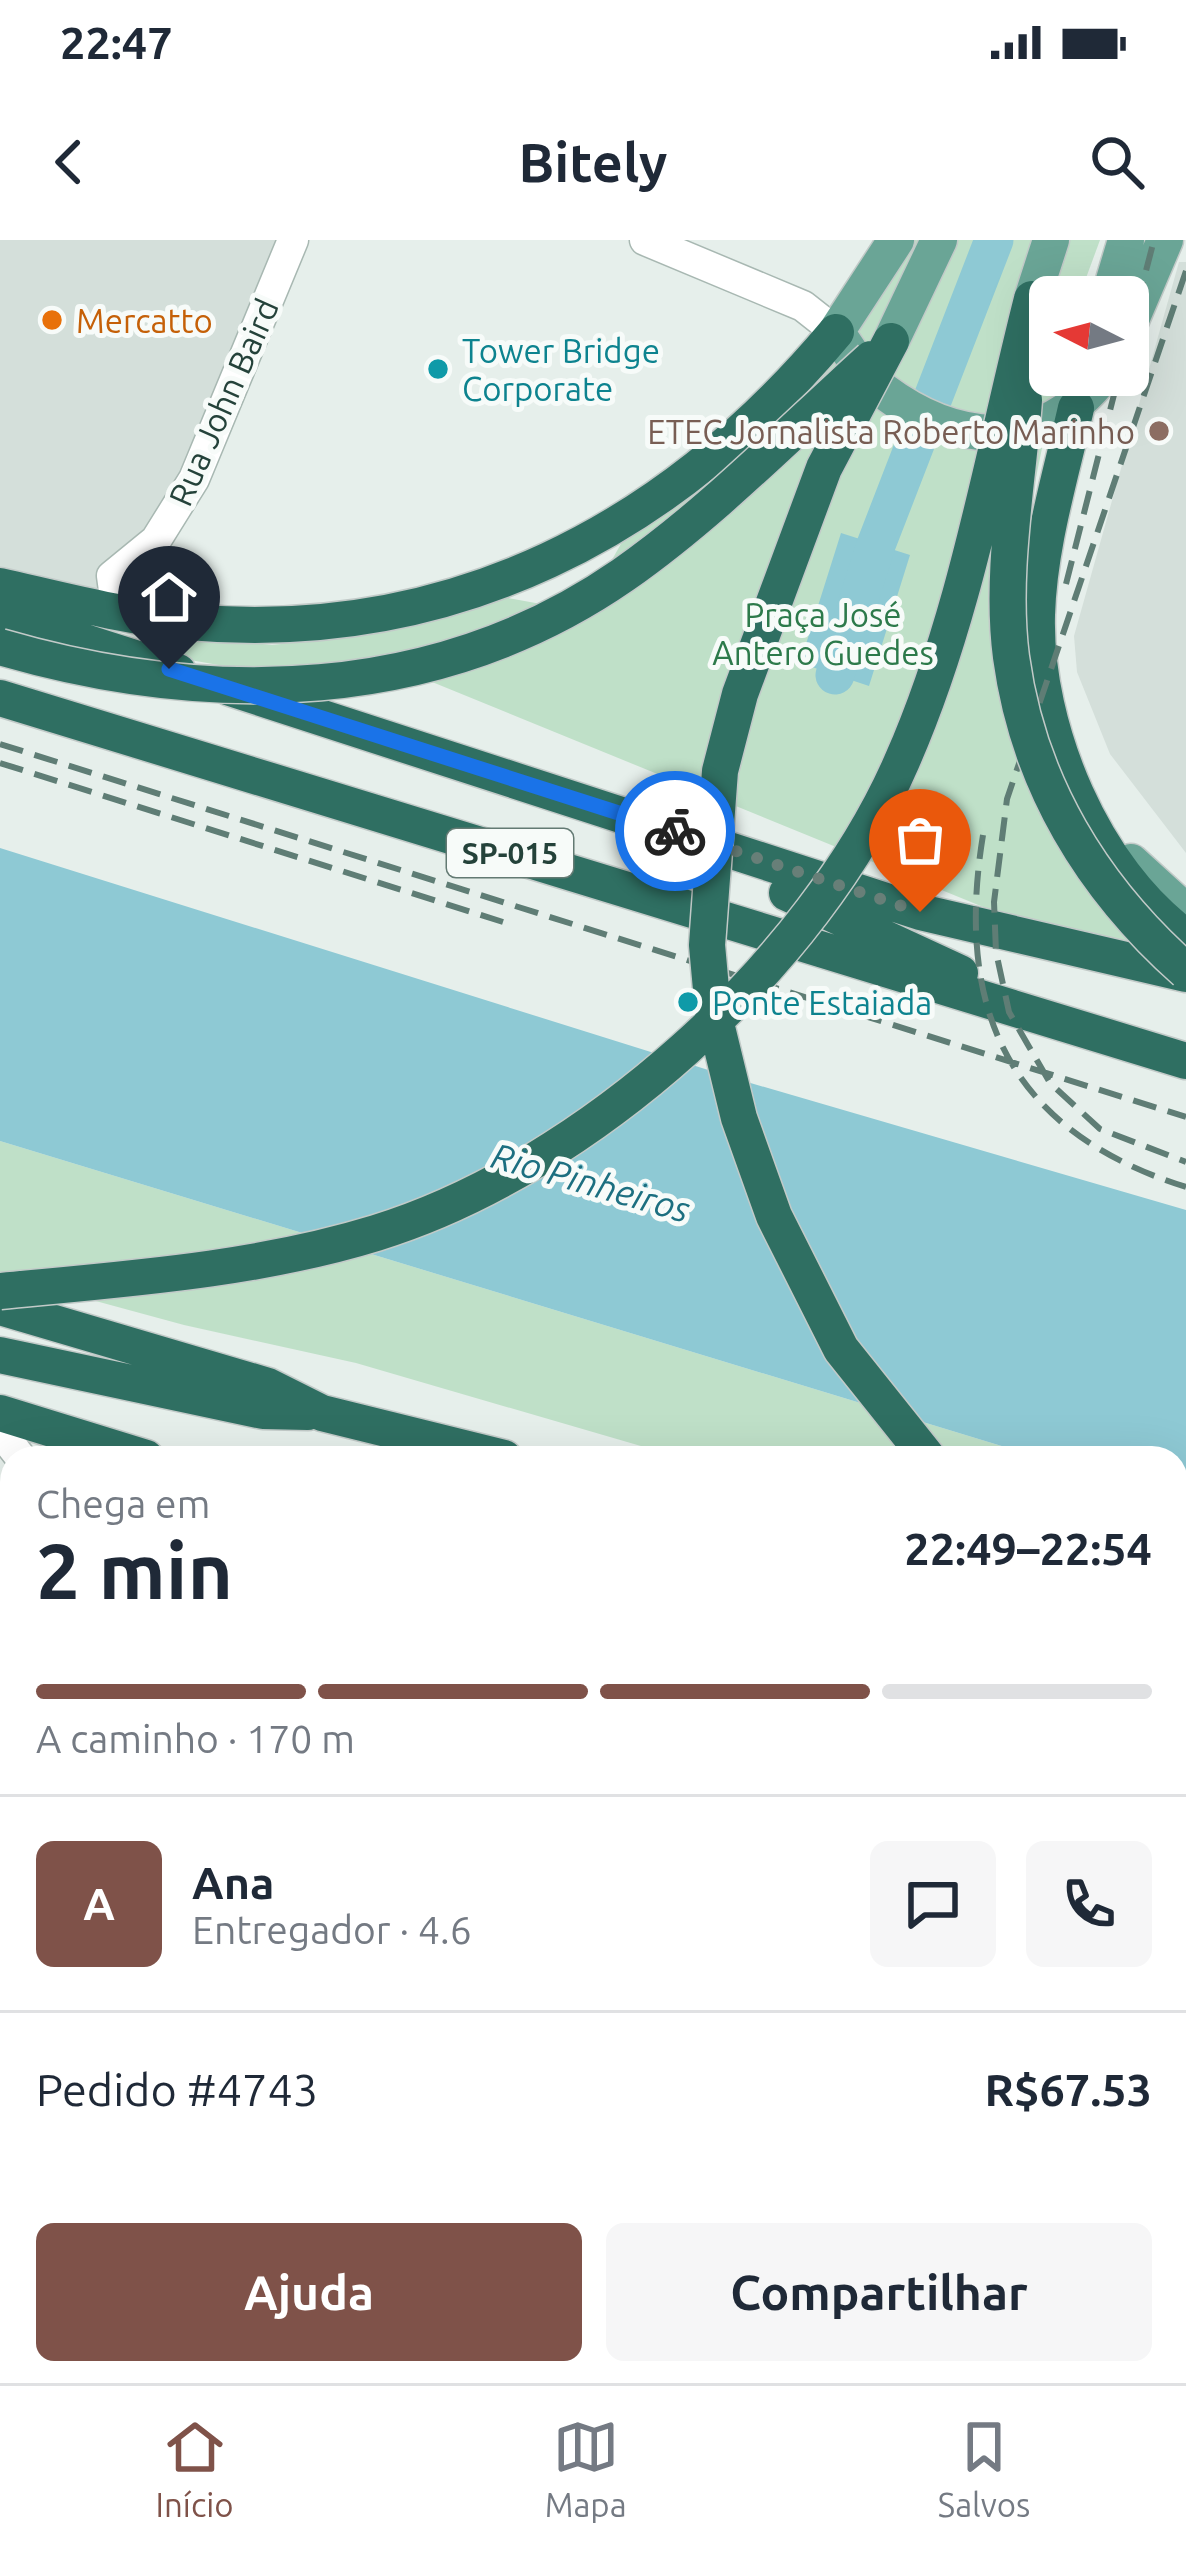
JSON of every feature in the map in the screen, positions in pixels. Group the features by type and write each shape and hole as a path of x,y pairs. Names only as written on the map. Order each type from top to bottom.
{"highway":[{"path":"0,1291 288,1256 379,1232 566,1141 649,1082 760,979 850,854 901,764 939,663 1029,311"},
{"path":"0,586 117,612 190,622 326,622 380,617 521,576 625,519 694,471 785,392 836,332"},
{"path":"1029,337 1009,591 1011,655 1025,724 1056,808 1084,858 1118,905 1186,973"},
{"path":"0,647 75,669 163,684 268,689 373,676 507,637 619,578 718,502 891,340"},
{"path":"891,340 824,468 740,694 720,771 707,945 713,1011 739,1118 774,1216 841,1349 918,1446"},
{"path":"1080,396 1045,545 1037,620 1054,725 1085,812 1131,888 1186,937"},
{"path":"0,615 920,912 1186,973"},
{"name":"SP-015","path":"0,698 1186,1061"},
{"path":"586,802 905,944 1020,1008"},
{"path":"0,1307 268,1386 322,1412 457,1446"},
{"path":"0,1354 263,1411 322,1412"},
{"path":"0,1413 107,1446"}],"main road":[{"path":"896,240 836,332 881,390 960,431 1016,433 1073,396"},
{"path":"891,340 939,240"},
{"path":"1040,276 1052,240"},
{"path":"1115,276 1126,240"},
{"path":"1149,278 1165,240"},
{"path":"1085,812 1186,912"}],"street":[{"name":"Rua John Baird","path":"117,612 112,576 156,540 194,479 293,240"},
{"path":"645,240 692,249 803,306 836,332"}],"shaded area":[{"path":"0,240 293,240 194,479 113,600 0,578"},
{"name":"ETEC Jornalista Roberto Marinho","path":"1179,262 1186,262 1186,853 1110,754 1077,672 1074,636 1141,396 1149,396 1149,369"}],"green space":[{"name":"Praça José Antero Guedes","path":"892,240 1100,240 1087,276 1029,276 1029,396 1053,396 1023,541 1019,635 1149,951 993,911 388,664 276,675 150,653 150,631 272,645 371,634 503,597 541,604 604,574 622,542 684,498"},
{"path":"0,1141 1002,1446 641,1446 356,1363 184,1325 0,1275"}],"water":[{"path":"841,533 910,555 869,686 800,663"},
{"name":"Rio Pinheiros","path":"0,848 737,1079 1186,1210 1186,1446 1002,1446 0,1141"}],"waterway":[{"path":"835,675 876,545 994,240"}],"railway":[{"path":"1145,276 1154,240"},
{"path":"1186,271 1007,799 994,902 996,952 1009,1012 1050,1083 1100,1129 1186,1162"},
{"path":"1066,584 1114,396"},
{"path":"0,744 1186,1117"},
{"path":"0,763 503,922"},
{"path":"983,835 976,899 978,957 988,1010 1008,1057 1037,1098 1076,1134 1126,1163 1186,1187"}],"way so far":[{"path":"675,831 920,912"}],"place":[{"name":"Mercatto","path":"52,320"},
{"name":"Tower Bridge Corporate","path":"438,369"},
{"name":"ETEC Jornalista Roberto Marinho","path":"1159,431"},
{"name":"Ponte Estaiada","path":"688,1002"}],"route":[{"path":"169,669 675,831"}]}
